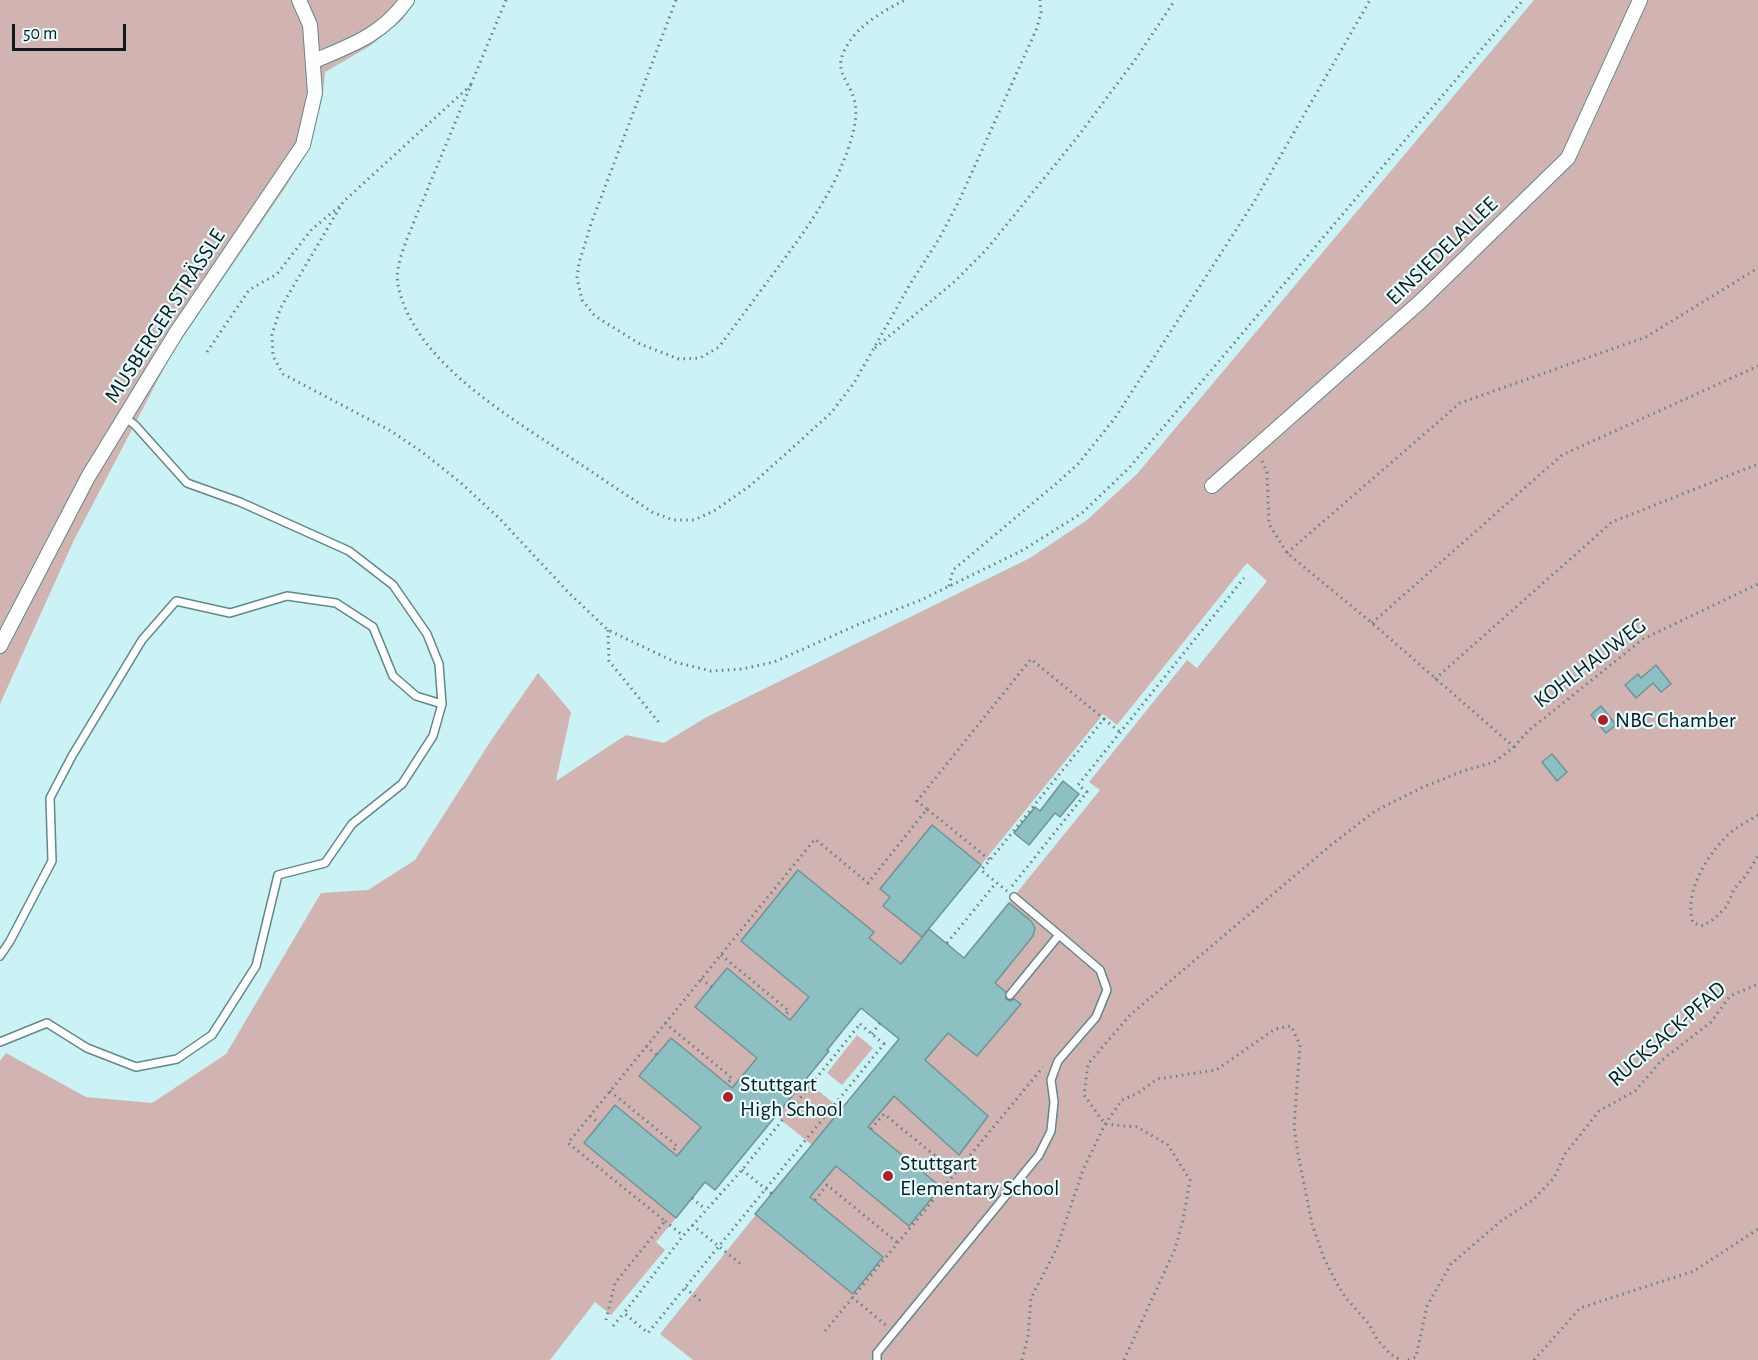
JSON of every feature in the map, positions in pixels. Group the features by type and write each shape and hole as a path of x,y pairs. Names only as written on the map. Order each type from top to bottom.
{"street":[{"name":"MUSBERGER STRÄSSLE","path":"0,646 88,477 124,417 176,333 303,145 315,93 310,25 299,0"},
{"path":"314,61 366,39 396,15 407,0"},
{"name":"EINSIEDELALLEE","path":"1212,486 1421,301 1568,159 1640,0"}],"lane":[{"path":"0,1041 47,1023 87,1048 136,1067 177,1059 212,1035 256,966 278,875 325,863 352,824 402,784 433,736 442,704 439,664 427,634 393,585 349,551 240,502 187,483 135,425 124,417"},
{"path":"0,956 52,861 50,798 72,756 142,640 176,601 230,613 286,596 336,603 373,627 393,676 416,696 442,704"},
{"path":"877,1360 877,1353 1038,1155 1051,1131 1054,1102 1052,1080 1058,1061 1096,1017 1107,990 1100,970 1014,897"},
{"path":"1010,995 1059,935"}],"path":[{"path":"506,0 406,241 398,266 397,283 411,320 428,343 471,390 652,512 673,520 694,520 714,511 751,485 831,413 854,383 959,201 1037,28 1041,12 1040,0"},
{"path":"676,0 591,224 580,256 577,278 582,300 595,316 640,344 679,359 700,358 719,346 806,230 838,176 851,140 856,115 854,98 844,80 840,63 848,44 885,10 905,0"},
{"path":"874,349 954,282 986,250 1135,60 1175,0"},
{"path":"949,586 953,570 1058,482 1077,464 1115,418 1254,202 1370,0"},
{"path":"343,202 280,309 272,335 273,356 283,374 391,431 422,452 461,483 499,518 569,593 608,630 675,662 711,671 741,669 774,662 857,625 921,600 1023,550 1082,513 1129,468 1523,0"},
{"path":"207,352 249,290 277,274 312,229 471,85"},
{"path":"1287,553 1460,403 1646,337 1758,268"},
{"path":"1372,623 1562,454 1758,366"},
{"path":"1256,447 1267,472 1269,524 1287,553 1372,623 1514,747"},
{"path":"1435,679 1612,522 1758,464"},
{"path":"1007,892 1087,792 1078,785 1244,578"},
{"name":"KOHLHAUWEG","path":"1105,1124 1084,1095 1088,1064 1130,1015 1331,845 1375,811 1452,775 1494,762 1514,747 1528,731 1643,639 1758,584"},
{"path":"608,630 609,661 661,725"},
{"path":"990,860 917,801 1031,659 1120,732"},
{"path":"1014,897 981,870 1104,719"},
{"path":"683,1236 568,1143 814,839 868,883 927,809"},
{"path":"1758,815 1725,838 1708,858 1691,897 1689,911 1693,923 1703,926 1715,918 1726,906 1734,889 1758,856"},
{"path":"947,944 996,883"},
{"path":"721,955 789,1011 785,1016"},
{"path":"701,979 712,987"},
{"name":"RUCKSACK-PFAD","path":"1408,1360 1416,1357 1427,1306 1451,1264 1501,1221 1533,1200 1554,1178 1565,1154 1599,1111 1635,1091 1662,1060 1712,1022 1730,996 1758,984"},
{"path":"665,1023 732,1078 727,1084"},
{"path":"872,1034 880,1023"},
{"path":"613,1326 705,1209 742,1170 860,1024 884,1044 648,1333 624,1313"},
{"path":"1022,1360 1028,1336 1031,1298 1056,1250 1083,1170 1105,1124 1122,1100 1138,1093 1158,1079 1216,1070 1275,1029 1291,1026 1300,1045 1294,1127 1312,1224 1324,1258 1345,1297 1369,1324 1377,1339 1390,1354 1401,1360"},
{"path":"646,1047 657,1055"},
{"path":"825,1331 1045,1065"},
{"path":"610,1091 676,1146 672,1152"},
{"path":"871,1130 884,1114 956,1173"},
{"path":"590,1116 600,1124"},
{"path":"1105,1124 1137,1127 1168,1145 1190,1180 1184,1220 1175,1249 1124,1360"},
{"path":"742,1170 772,1194"},
{"path":"814,1200 827,1185 899,1243"},
{"path":"692,1198 705,1209"},
{"path":"606,1320 615,1283 665,1221"},
{"path":"692,1226 742,1265"},
{"path":"1534,1360 1580,1308 1694,1271 1758,1229"},
{"path":"685,1288 701,1301"},
{"path":"852,1297 888,1327 883,1334"}],"shaded area":[{"path":"0,0 415,0 402,20 370,46 325,72 323,95 310,148 171,355 74,540 0,704"},
{"path":"1534,0 1758,0 1758,1360 693,1360 660,1334 812,1145 776,1116 715,1190 705,1183 656,1242 665,1250 611,1315 595,1302 550,1360 0,1360 0,1061 6,1053 86,1097 152,1103 226,1054 321,893 368,890 415,860 492,739 538,673 571,712 556,781 626,735 664,743 705,718 1030,558 1087,520 1137,474","holes":["1247,563 1267,581 1197,668 1187,660 1089,782 1100,790 964,958 929,929 1103,714 1117,725","861,1008 899,1039 841,1109 805,1080"]},
{"path":"857,1035 873,1048 842,1085 827,1073"}],"building":[{"path":"1656,665 1671,684 1661,692 1653,683 1636,698 1625,685 1638,674 1641,678"},
{"name":"NBC Chamber","path":"1601,706 1616,725 1606,733 1591,715"},
{"path":"1552,754 1567,772 1557,781 1542,762"},
{"path":"1063,781 1079,794 1060,817 1055,813 1029,845 1014,833 1035,807 1040,811"},
{"path":"932,825 981,865 922,937 883,906 890,897 880,889"},
{"path":"798,870 874,932 869,938 901,964 929,929 964,958 1009,903 1031,921 1035,928 1033,936 995,983 1006,992 1006,999 1010,1001 1014,999 1021,1004 977,1056 948,1033 925,1060 988,1116 959,1155 894,1096 868,1127 941,1187 909,1226 836,1166 810,1197 883,1257 853,1294 755,1214 899,1039 861,1008 827,1050 829,1051 715,1190 705,1182 676,1218 584,1143 615,1105 677,1156 701,1127 639,1076 671,1038 732,1088 757,1058 695,1007 727,968 790,1020 809,997 741,941"}],"place":[{"name":"NBC Chamber","path":"1603,720"},
{"name":"Stuttgart High School","path":"728,1097"},
{"name":"Stuttgart Elementary School","path":"888,1176"}]}
